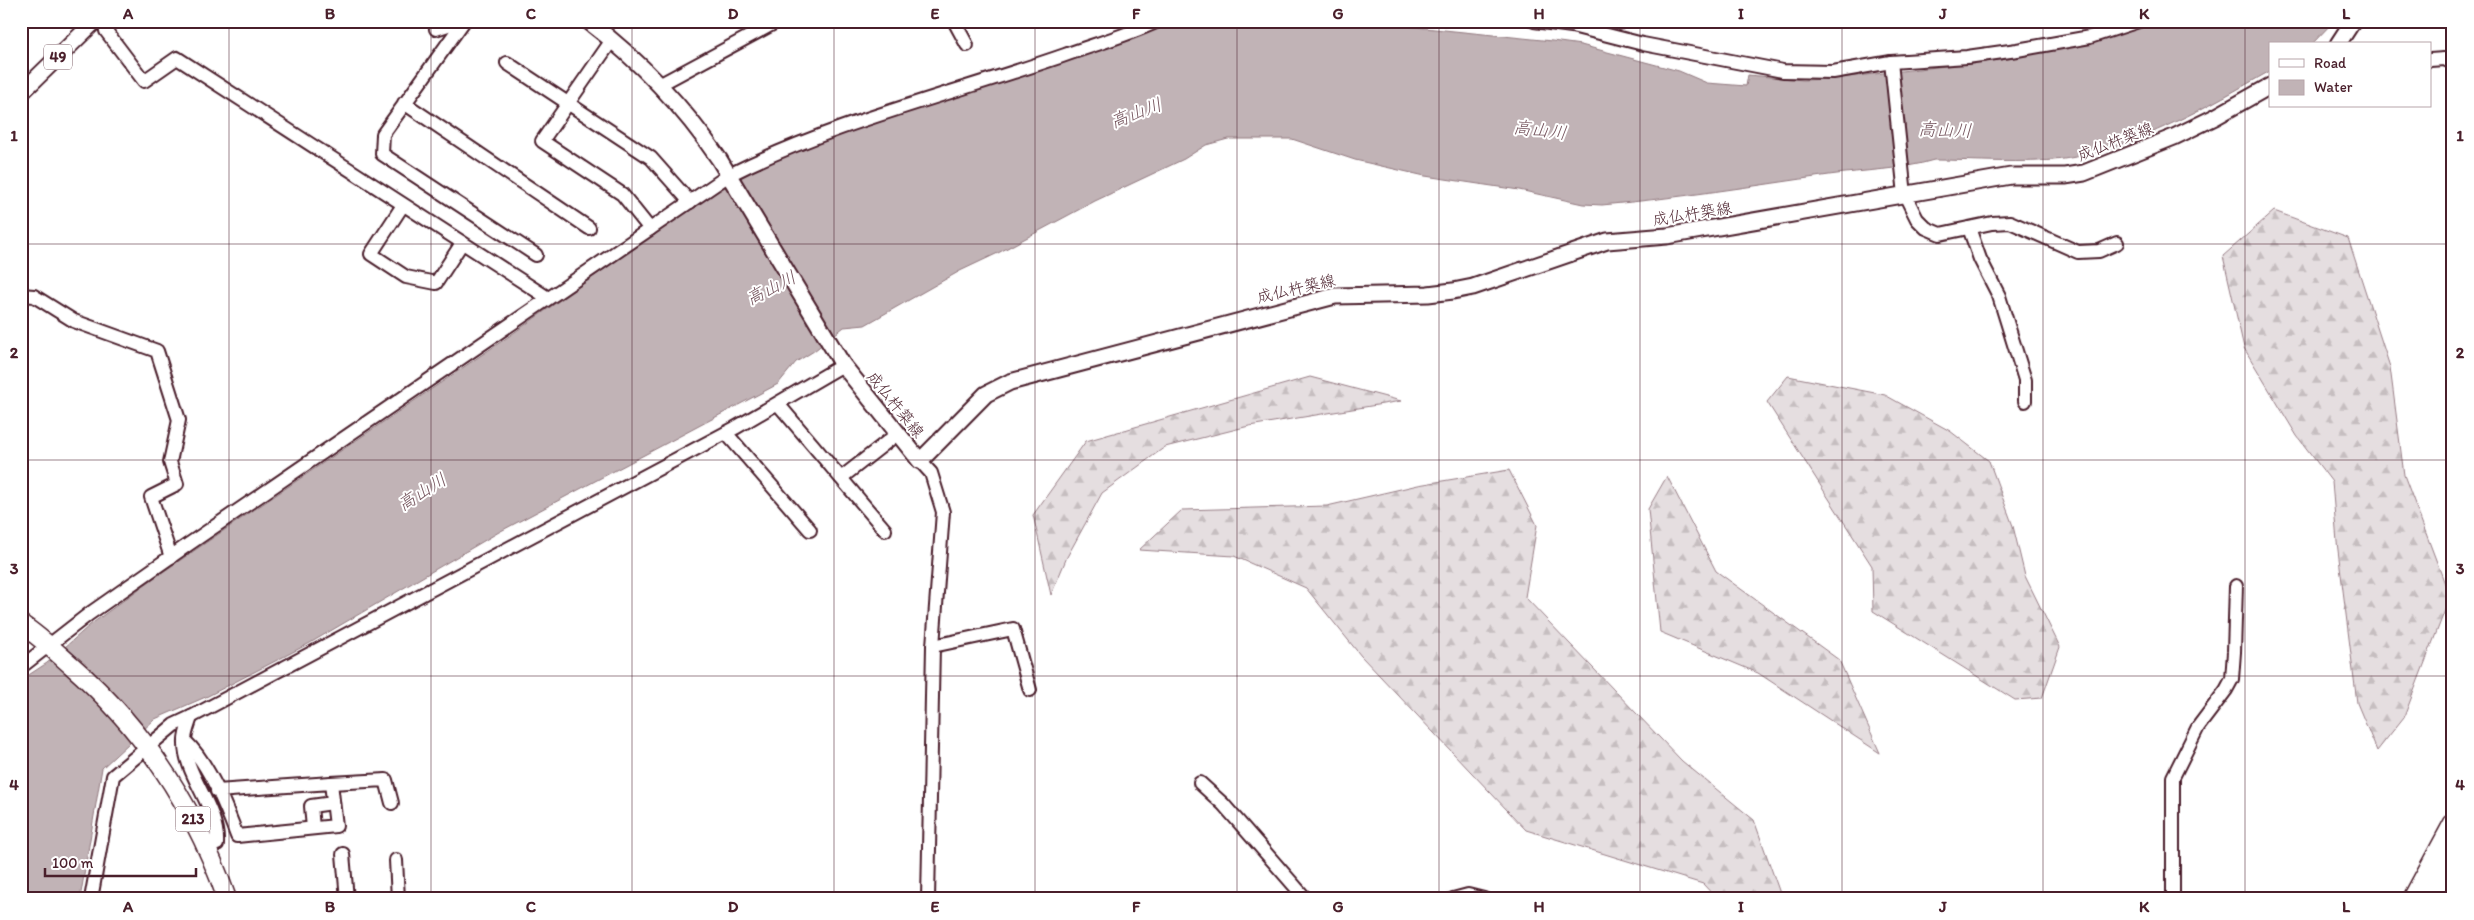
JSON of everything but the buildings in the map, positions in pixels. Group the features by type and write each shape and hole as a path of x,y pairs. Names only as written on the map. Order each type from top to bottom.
{"highway":[{"name":"213","path":"21,624 96,686 129,722 147,746 181,797 207,848 227,899"},
{"path":"2412,899 2453,823"},
{"path":"2430,899 2453,856"}],"main road":[{"name":"49","path":"21,92 95,21"},
{"name":"成仏杵築線","path":"588,21 612,40 659,85 700,131 843,365 920,461 986,394 1010,382 1300,303 1335,296 1428,294 1473,287 1607,241 1667,236 2011,176 2065,176 2084,173 2174,137 2215,117 2269,87"},
{"path":"2339,42 2354,21"}],"street":[{"path":"105,21 106,31 144,80 177,58 548,298"},
{"path":"436,30 460,21"},
{"path":"464,21 383,134 382,154 536,256"},
{"path":"659,85 778,21"},
{"path":"954,21 967,45"},
{"path":"21,667 90,614 171,557 728,175 775,152 901,108 977,85 1158,21"},
{"path":"1534,21 1572,26 1652,46 1782,71 1833,72 1891,62 1967,57 2017,50 2090,37 2139,21"},
{"path":"612,40 542,141 622,194 650,229"},
{"path":"2432,60 2444,59 2453,63"},
{"path":"508,62 651,158 690,202"},
{"path":"1891,62 1905,195 1917,219 1933,232 1940,234 1992,223 2010,222 2078,252 2099,251 2116,244"},
{"path":"404,103 589,228"},
{"path":"403,205 371,254 406,277 436,282 462,243"},
{"path":"1969,228 1980,259 1999,296 2025,380 2026,401"},
{"path":"21,295 34,296 74,322 157,351 179,420 170,462 177,484 151,497 171,557"},
{"path":"91,899 113,776 174,725 191,718 726,432 778,404 843,365"},
{"path":"778,404 884,530"},
{"path":"726,432 810,530"},
{"path":"841,478 897,434"},
{"path":"920,461 931,473 943,512 933,646 928,899"},
{"path":"2173,899 2173,777 2198,727 2232,679 2236,586"},
{"path":"933,646 1013,629 1030,690"},
{"path":"191,718 185,741 190,765 214,816 218,832 217,844 207,848"},
{"path":"185,741 195,750 217,791 237,836 336,826 331,783"},
{"path":"217,791 386,780 392,803"},
{"path":"1200,783 1223,804 1306,899"},
{"path":"313,828 311,806 333,803"},
{"path":"343,854 347,899"},
{"path":"396,860 398,899"},
{"path":"1453,899 1468,895 1484,899"}],"green space":[{"path":"2274,211 2348,238 2390,367 2404,475 2450,597 2404,717 2377,751 2357,703 2337,542 2332,482 2297,436 2244,348 2223,256"},
{"path":"1788,376 1885,395 1950,431 1989,461 2013,526 2025,576 2060,647 2042,698 2015,700 1873,611 1872,566 1767,402"},
{"path":"1310,377 1401,401 1249,426 1165,447 1102,493 1067,557 1051,595 1033,515 1086,441"},
{"path":"1509,470 1537,525 1525,597 1682,761 1754,820 1782,899 1717,899 1703,884 1526,830 1361,656 1306,588 1234,556 1139,550 1182,510 1327,506 1418,485"},
{"path":"1667,476 1716,571 1839,660 1880,753 1758,673 1660,632 1648,509"}],"water":[{"name":"高山川","path":"1181,21 1356,21 1552,41 1581,45 1679,71 1707,83 1746,86 1748,75 1803,80 1830,79 2008,59 2105,39 2152,21 2334,21 2314,42 2269,42 2269,72 2197,111 2144,136 2117,146 2064,159 2015,162 1934,160 1896,168 1602,205 1583,204 1519,190 1425,176 1355,160 1292,139 1228,139 1206,145 1184,159 1095,201 998,253 960,271 865,325 844,327 814,351 796,362 778,384 499,532 310,643 208,696 155,719 102,768 80,899 21,899 21,680 47,663 90,625 154,578 505,339 723,185 775,157"}]}
